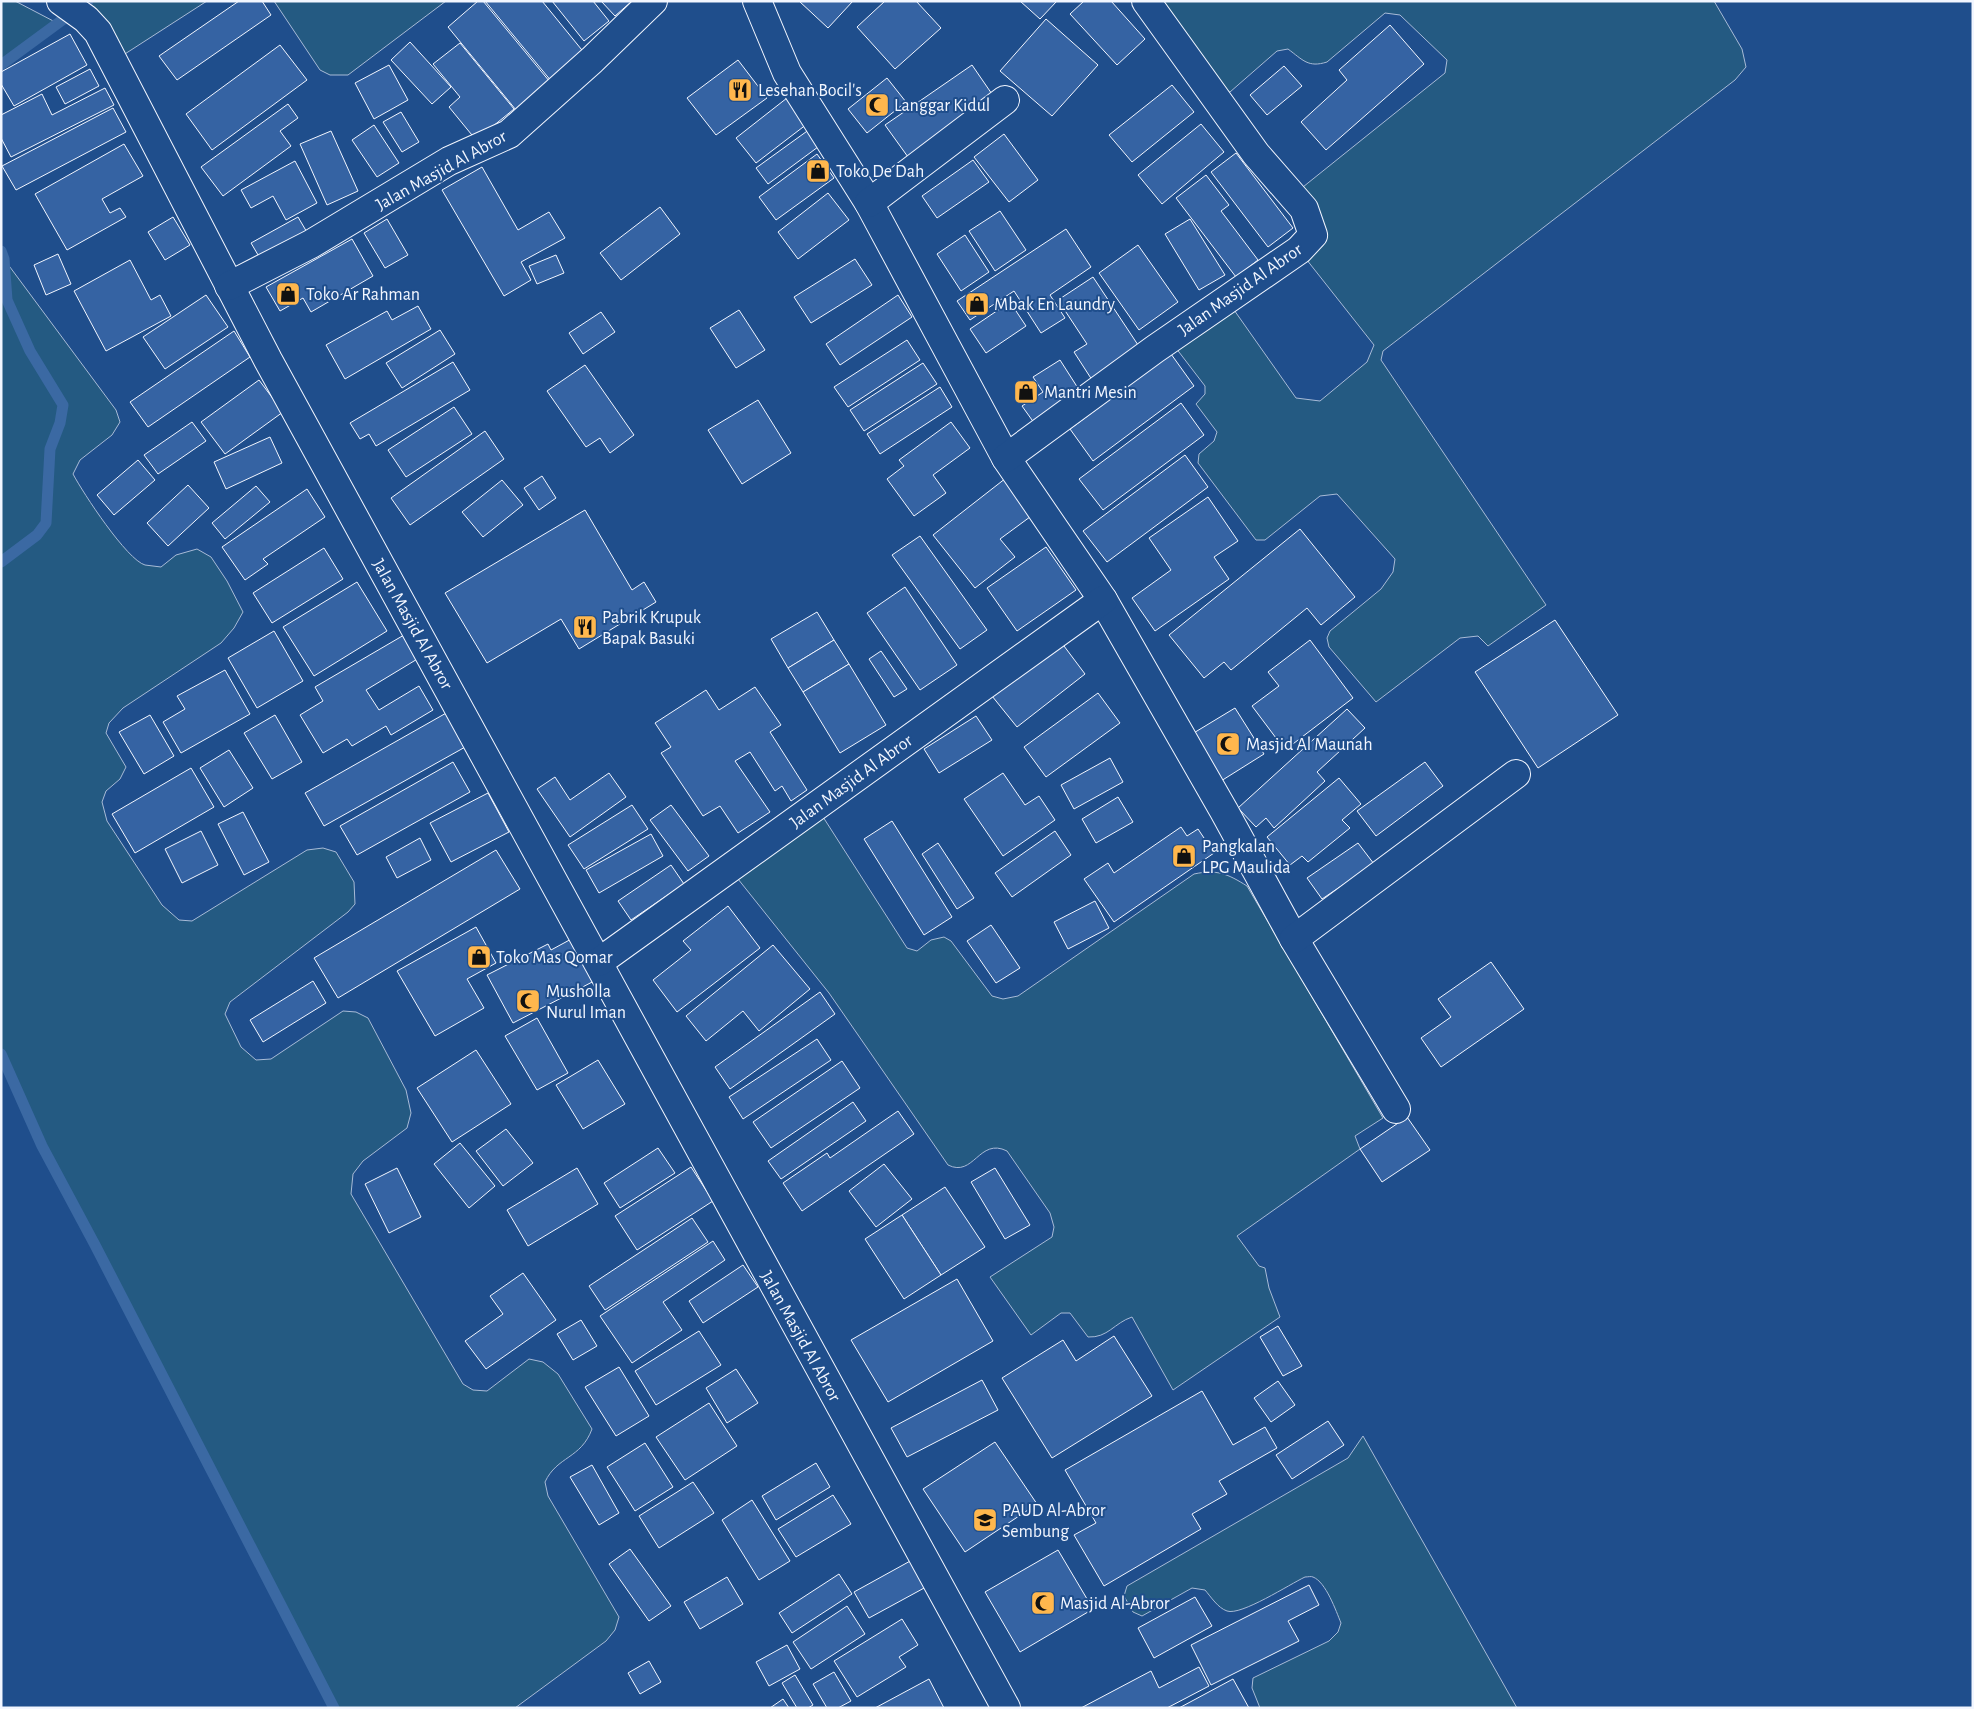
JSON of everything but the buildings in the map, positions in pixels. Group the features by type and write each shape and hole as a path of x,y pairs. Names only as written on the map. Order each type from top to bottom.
{"street":[{"name":"Jalan Masjid Al Abror","path":"229,286 359,216 449,161 509,134 592,60 653,1"},
{"path":"757,1 787,73 869,203 1006,458 1103,600 1224,811 1294,939 1396,1109"},
{"name":"Jalan Masjid Al Abror","path":"1006,458 1156,349 1299,250 1313,235 1304,209 1256,154 1146,1"},
{"name":"Jalan Masjid Al Abror","path":"62,2 86,19 102,39 229,286 599,962 663,1085 1006,1708"},
{"path":"869,203 1005,100"},
{"name":"Jalan Masjid Al Abror","path":"599,962 1103,600"},
{"path":"1294,939 1516,774"}],"shaded area":[{"path":"1,1 15,1 59,24 1,65"},
{"path":"61,1 207,1 114,61"},
{"path":"274,1 446,1 348,75 330,75 320,70"},
{"path":"1146,1 1714,1 1742,49 1746,67 1735,80 1383,351 1381,360 1546,605 1488,646 1478,636 1460,638 1376,702 1329,647 1327,638 1330,631 1381,589 1393,572 1395,559 1337,494 1320,496 1265,540 1256,540 1198,463 1199,454 1214,441 1217,432 1196,404 1205,394 1205,386 1169,339 1227,300 1296,398 1320,401 1367,362 1374,345 1299,250 1313,235 1293,195 1445,73 1447,60 1400,15 1385,13 1327,62 1320,64 1310,63 1302,60 1288,49 1277,51 1230,92 1213,93"},
{"path":"1,251 4,259 116,410 120,422 112,435 80,460 73,474 95,510 117,539 137,560 145,565 161,567 176,555 197,549 211,557 227,581 243,612 234,628 221,643 123,708 109,723 106,733 126,767 120,779 106,791 102,802 107,821 162,905 179,920 192,921 307,850 323,848 336,852 354,882 355,904 348,912 230,1002 225,1014 241,1047 256,1060 271,1059 343,1011 356,1012 368,1018 406,1090 411,1113 407,1128 363,1161 353,1174 351,1194 463,1384 473,1390 487,1391 529,1359 543,1362 558,1374 592,1429 582,1446 556,1467 545,1482 548,1496 619,1617 615,1630 606,1641 515,1708 334,1708 42,1146 1,1054"},
{"path":"816,806 907,948 917,951 931,940 944,937 951,941 992,996 1003,999 1018,996 1194,874 1216,872 1234,878 1247,886 1383,1118 1355,1136 1360,1149 1237,1236 1259,1266 1265,1268 1269,1288 1280,1317 1173,1390 1132,1317 1106,1333 1095,1337 1088,1337 1070,1313 1061,1313 1031,1335 990,1277 1052,1237 1054,1227 1050,1213 1007,1151 997,1148 990,1149 964,1166 957,1168 948,1165 829,993 730,869"},
{"path":"1363,1436 1517,1708 1260,1708 1252,1688 1253,1678 1329,1641 1338,1632 1341,1623 1333,1604 1322,1585 1312,1577 1305,1577 1254,1604 1234,1611 1227,1611 1221,1607 1205,1590 1192,1588 1142,1616 1133,1612 1124,1596 1127,1586 1348,1458"}],"waterway":[{"path":"1,65 88,1"},
{"path":"1,251 4,259 7,300 30,351 63,405 60,423 50,449 46,523 37,535 1,562"},
{"path":"1,1054 42,1146 334,1708"}],"place":[{"name":"Lesehan Bocil's","path":"740,90"},
{"name":"Langgar Kidul","path":"877,105"},
{"name":"Toko De Dah","path":"818,171"},
{"name":"Toko Ar Rahman","path":"288,294"},
{"name":"Mbak En Laundry","path":"977,304"},
{"name":"Mantri Mesin","path":"1026,392"},
{"name":"Pabrik Krupuk Bapak Basuki","path":"585,627"},
{"name":"Masjid Al Maunah","path":"1228,744"},
{"name":"Pangkalan LPG Maulida","path":"1184,856"},
{"name":"Toko Mas Qomar","path":"479,957"},
{"name":"Musholla Nurul Iman","path":"528,1001"},
{"name":"PAUD Al-Abror Sembung","path":"985,1520"},
{"name":"Masjid Al-Abror","path":"1043,1603"}]}
